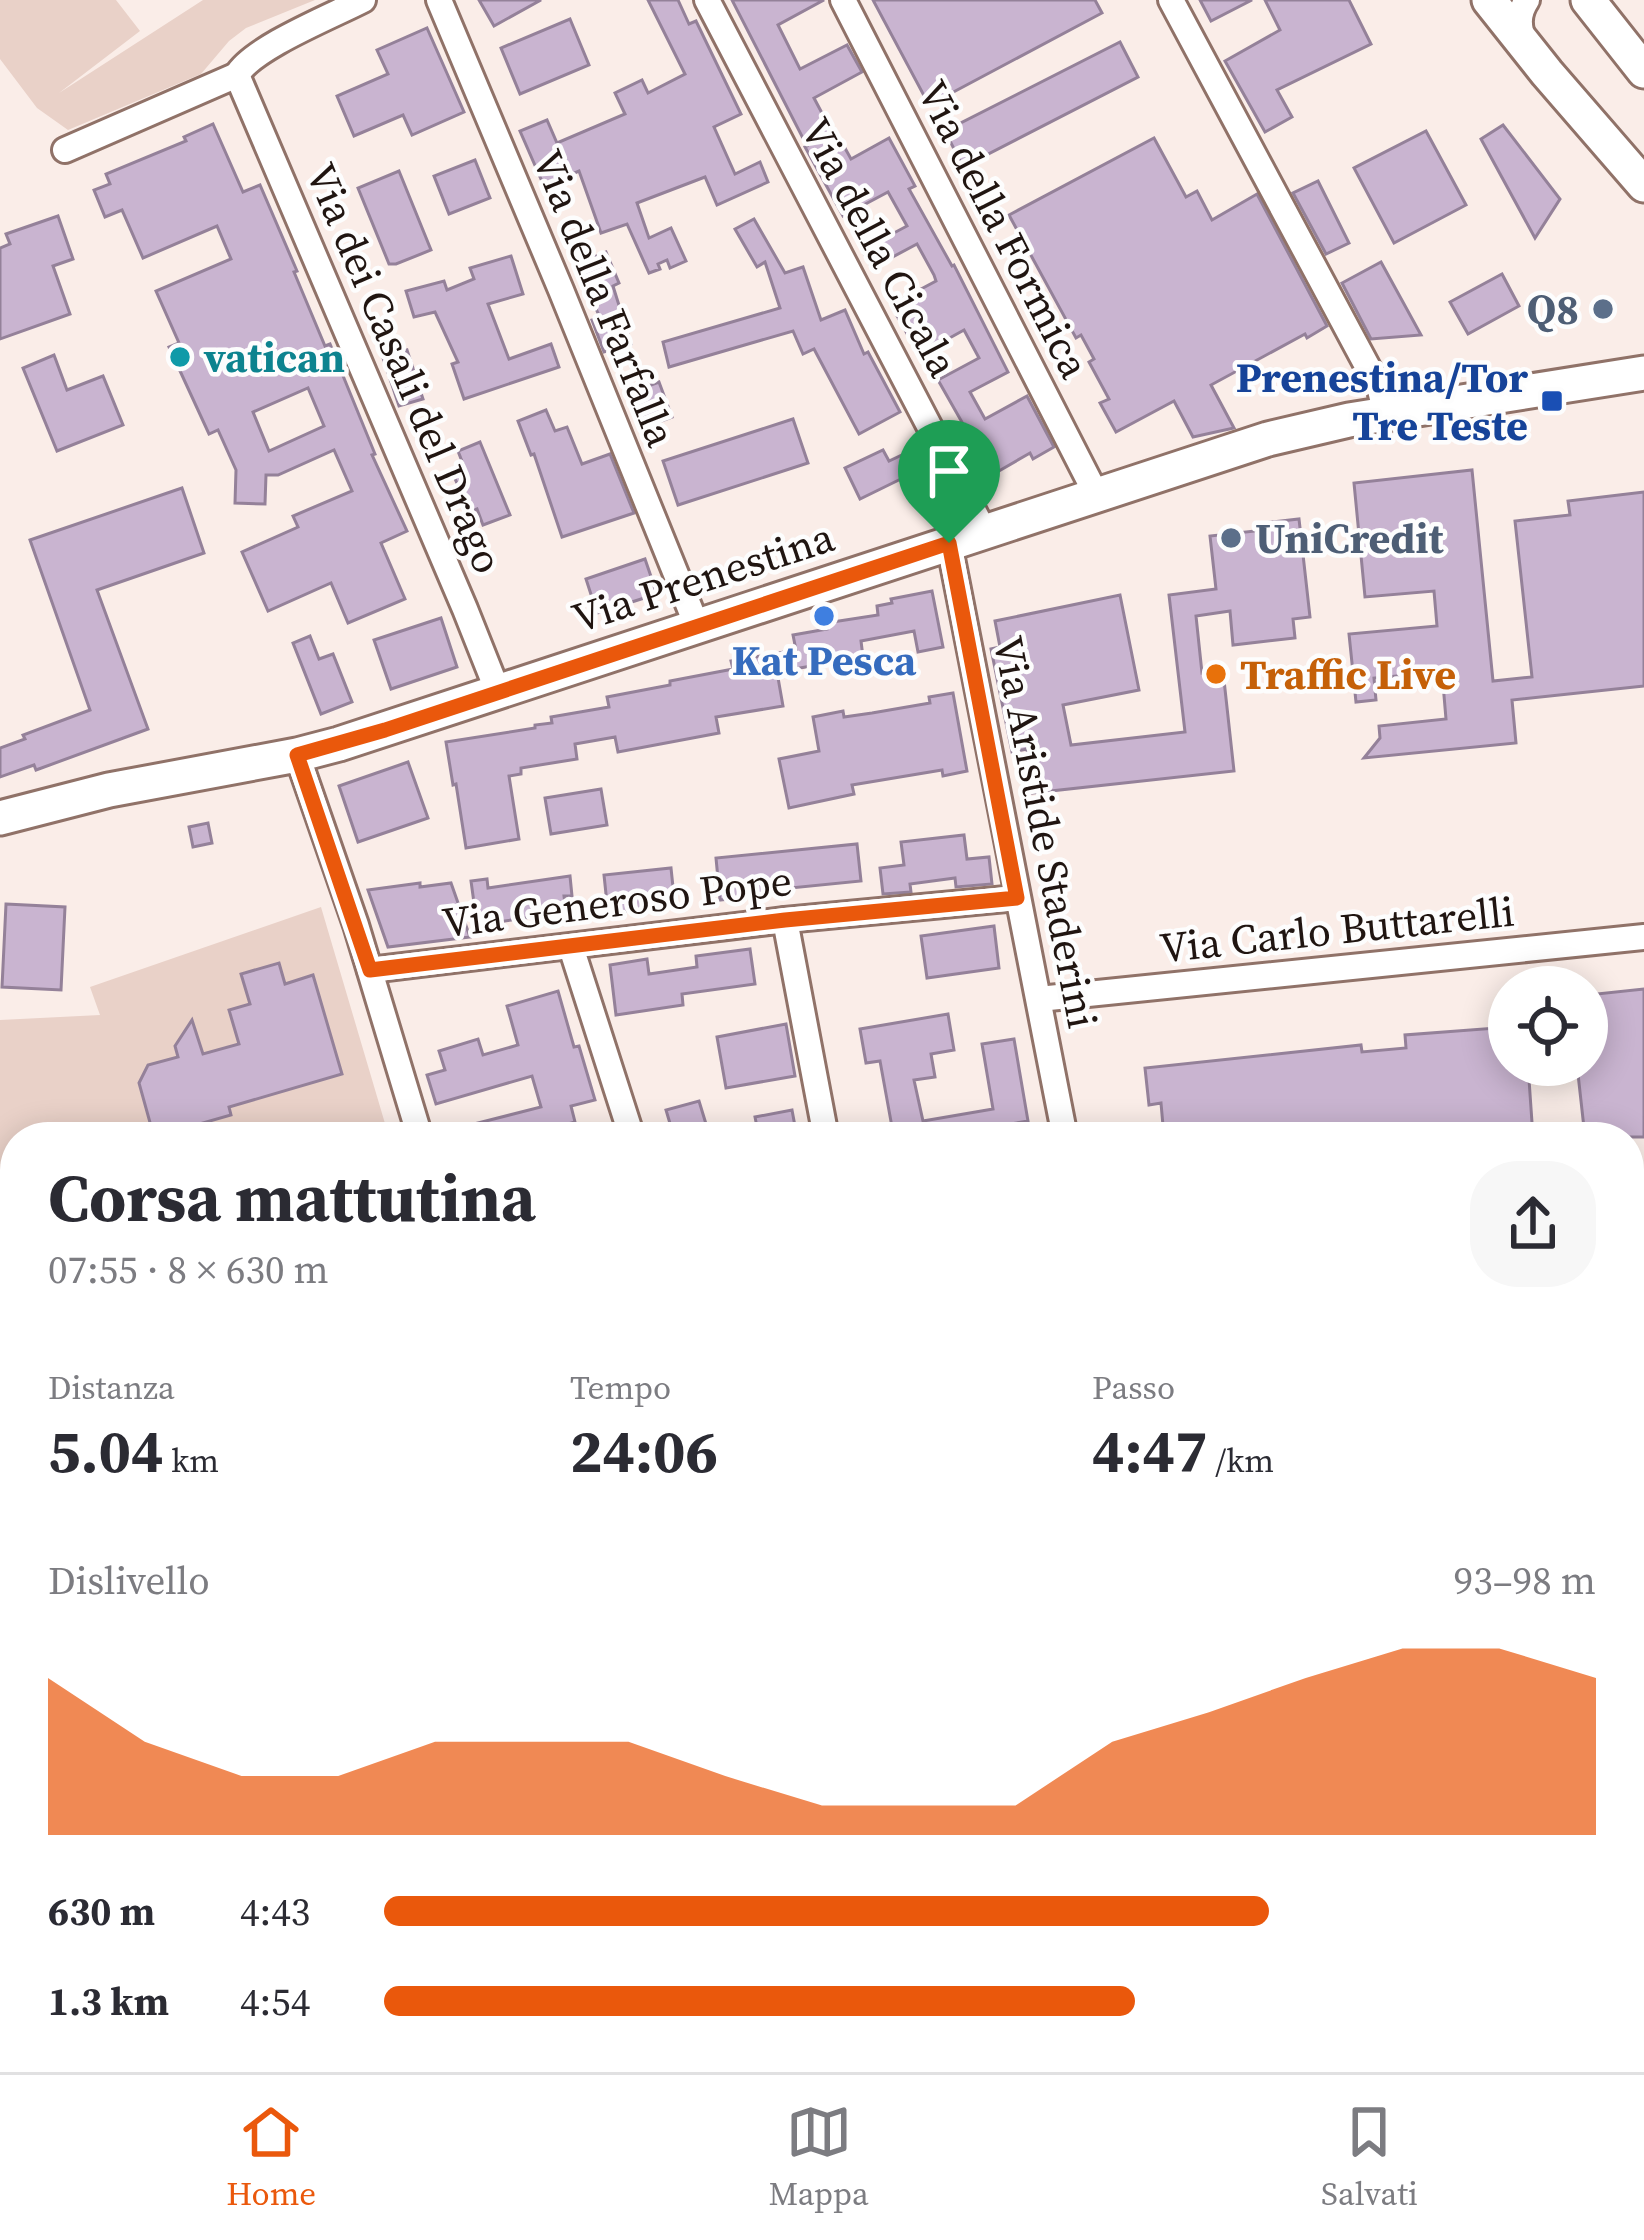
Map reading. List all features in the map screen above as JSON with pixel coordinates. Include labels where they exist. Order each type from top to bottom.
[{"type":"street","points":[[65,150],[237,75],[263,50],[363,0]]},
{"type":"street","name":"Via della Farfalla","points":[[439,0],[698,626]]},
{"type":"street","name":"Via della Cicala","points":[[707,0],[984,531]]},
{"type":"street","name":"Via della Formica","points":[[843,0],[1096,494]]},
{"type":"street","points":[[1171,0],[1370,369],[1387,414]]},
{"type":"street","points":[[1489,0],[1644,185]]},
{"type":"street","points":[[1526,0],[1519,22],[1526,49]]},
{"type":"street","points":[[1588,0],[1644,71]]},
{"type":"street","name":"Via dei Casali del Drago","points":[[237,75],[498,692]]},
{"type":"street","name":"Via Prenestina","points":[[0,818],[130,786],[297,755],[1268,439],[1387,414],[1644,373]]},
{"type":"street","name":"Via Aristide Staderini","points":[[949,543],[1062,1122]]},
{"type":"street","points":[[297,755],[416,1122]]},
{"type":"street","name":"Via Generoso Pope","points":[[370,970],[785,920],[1017,898]]},
{"type":"street","points":[[785,920],[823,1122]]},
{"type":"street","name":"Via Carlo Buttarelli","points":[[1039,999],[1644,937]]},
{"type":"street","points":[[571,947],[627,1122]]},
{"type":"shaded area","points":[[0,0],[116,0],[140,31],[59,93],[203,0],[315,0],[246,28],[201,74],[68,130],[37,108],[0,59]]},
{"type":"shaded area","points":[[321,907],[385,1122],[0,1122],[0,1020],[100,1015],[90,987]]},
{"type":"building","points":[[479,0],[541,0],[494,26]]},
{"type":"building","points":[[648,0],[678,0],[689,24],[696,21],[741,114],[714,127],[735,174],[760,162],[768,182],[717,205],[705,177],[637,203],[649,238],[671,228],[686,261],[670,268],[667,260],[649,273],[627,224],[601,233],[579,171],[544,186],[520,131],[547,120],[557,143],[625,114],[615,93],[642,80],[648,93],[685,74]]},
{"type":"building","points":[[732,0],[824,0],[778,25],[800,69],[847,45],[862,72],[814,98],[851,159],[889,138],[915,186],[909,189],[1008,372],[970,392],[985,419],[1027,396],[1054,447],[1033,459],[1030,453],[992,475],[938,380],[979,358],[964,330],[919,355],[891,305],[936,281],[934,275],[917,244],[872,268],[862,250],[907,226],[888,192],[843,216]]},
{"type":"building","points":[[873,0],[1095,0],[1102,13],[929,105]]},
{"type":"building","points":[[1200,0],[1252,0],[1211,21]]},
{"type":"building","points":[[1265,0],[1349,0],[1371,44],[1277,90],[1292,117],[1265,132],[1225,61],[1280,30]]},
{"type":"building","points":[[570,19],[589,65],[520,94],[501,48]]},
{"type":"building","points":[[427,28],[464,112],[412,135],[403,115],[354,136],[337,96],[388,74],[377,50]]},
{"type":"building","points":[[1120,42],[1138,77],[963,167],[945,131]]},
{"type":"building","points":[[213,124],[243,192],[260,185],[407,531],[381,543],[405,599],[348,623],[331,583],[268,611],[242,552],[298,527],[293,516],[352,491],[334,450],[278,475],[266,475],[265,504],[235,503],[236,470],[218,430],[209,434],[169,347],[179,343],[156,291],[231,259],[217,226],[143,258],[122,210],[105,217],[94,190],[110,184],[106,174],[186,141],[184,137]],"holes":[[[308,388],[324,426],[269,451],[253,412]]]},
{"type":"building","points":[[1503,125],[1560,199],[1535,238],[1481,139]]},
{"type":"building","points":[[1426,131],[1466,205],[1394,243],[1354,168]]},
{"type":"building","points":[[1154,138],[1186,197],[1197,191],[1212,220],[1257,194],[1327,326],[1211,385],[1234,428],[1193,437],[1174,401],[1116,432],[1100,403],[1109,399],[1089,362],[1094,359],[1081,335],[1076,338],[1009,215]]},
{"type":"building","points":[[475,160],[490,198],[449,214],[434,176]]},
{"type":"building","points":[[399,171],[431,250],[389,264],[358,188]]},
{"type":"building","points":[[1318,181],[1349,243],[1326,254],[1293,193]]},
{"type":"building","points":[[58,216],[73,259],[53,266],[70,314],[0,339],[0,248],[10,244],[6,234]]},
{"type":"building","points":[[754,219],[785,273],[803,267],[821,320],[845,310],[864,354],[868,352],[900,412],[859,434],[814,349],[803,354],[793,331],[669,367],[663,342],[780,308],[765,262],[757,267],[735,229]]},
{"type":"building","points":[[606,252],[619,283],[613,286],[631,344],[604,352],[592,320],[600,318],[577,264]]},
{"type":"building","points":[[511,256],[523,294],[488,304],[509,359],[551,344],[559,367],[464,399],[452,364],[458,362],[435,312],[414,317],[406,291],[444,281],[447,290],[474,279],[470,268]]},
{"type":"building","points":[[1381,262],[1421,335],[1371,339],[1342,283]]},
{"type":"building","points":[[1502,274],[1519,306],[1468,334],[1450,302]]},
{"type":"building","points":[[407,350],[423,399],[399,406],[383,358]]},
{"type":"building","points":[[54,355],[67,390],[103,376],[123,425],[57,451],[23,368]]},
{"type":"building","points":[[659,382],[672,417],[645,427],[632,392]]},
{"type":"building","points":[[546,410],[555,431],[567,427],[582,464],[610,454],[634,513],[562,537],[518,421]]},
{"type":"building","points":[[793,419],[808,463],[678,505],[663,461]]},
{"type":"building","points":[[480,442],[510,515],[483,525],[477,509],[469,512],[451,469],[463,464],[458,451]]},
{"type":"building","points":[[921,446],[939,480],[914,492],[907,476],[860,499],[845,468],[883,450],[889,461]]},
{"type":"building","points":[[1472,470],[1493,681],[1532,677],[1515,521],[1570,515],[1568,501],[1644,492],[1644,686],[1512,700],[1516,743],[1364,758],[1380,738],[1379,726],[1446,719],[1442,672],[1374,678],[1376,700],[1356,702],[1349,634],[1437,626],[1434,591],[1365,597],[1354,483]]},
{"type":"building","points":[[182,488],[204,553],[97,590],[148,729],[36,770],[34,765],[0,777],[0,748],[90,710],[30,540]]},
{"type":"building","points":[[1299,519],[1310,617],[1293,619],[1295,638],[1233,645],[1230,611],[1196,616],[1202,673],[1223,671],[1234,771],[1032,793],[1027,749],[1012,752],[991,649],[1000,647],[995,621],[1120,595],[1139,690],[1063,705],[1071,745],[1185,732],[1169,595],[1216,589],[1210,536],[1264,530],[1263,523]]},
{"type":"building","points":[[645,559],[657,594],[597,613],[586,579]]},
{"type":"building","points":[[932,591],[943,647],[918,652],[914,631],[861,641],[863,657],[777,672],[783,706],[716,717],[719,733],[618,752],[615,737],[575,744],[577,759],[521,768],[521,774],[509,776],[519,839],[466,848],[446,742],[535,728],[552,723],[551,717],[609,707],[607,697],[733,669],[731,661],[796,650],[793,635],[827,629],[826,623],[878,615],[877,606],[892,603],[891,599]]},
{"type":"building","points":[[441,618],[457,667],[391,689],[374,640]]},
{"type":"building","points":[[310,636],[319,659],[333,654],[352,702],[321,714],[293,643]]},
{"type":"building","points":[[953,693],[967,771],[943,776],[942,770],[852,785],[854,794],[789,808],[779,759],[819,751],[813,717],[843,711],[844,717],[872,713],[930,703],[929,697]]},
{"type":"building","points":[[408,762],[428,818],[358,842],[339,786]]},
{"type":"building","points":[[601,789],[607,825],[551,834],[545,798]]},
{"type":"building","points":[[208,823],[212,843],[193,847],[189,827]]},
{"type":"building","points":[[964,835],[967,859],[989,857],[992,884],[956,887],[955,878],[910,884],[911,892],[883,894],[880,868],[904,865],[901,842]]},
{"type":"building","points":[[857,844],[861,881],[720,900],[716,858]]},
{"type":"building","points":[[671,868],[675,906],[608,913],[604,875]]},
{"type":"building","points":[[570,876],[572,896],[564,896],[566,912],[477,925],[471,881],[487,879],[488,888]]},
{"type":"building","points":[[420,883],[420,887],[451,883],[470,937],[388,947],[368,890]]},
{"type":"building","points":[[6,904],[65,907],[61,990],[2,987]]},
{"type":"building","points":[[994,926],[999,968],[927,978],[921,936]]},
{"type":"building","points":[[750,949],[755,984],[682,994],[683,1005],[616,1015],[610,965],[647,959],[649,974],[697,967],[696,956]]},
{"type":"building","points":[[279,963],[285,984],[313,975],[342,1074],[229,1107],[231,1115],[206,1122],[150,1122],[139,1083],[148,1065],[178,1057],[175,1046],[192,1020],[203,1054],[239,1044],[229,1010],[250,1004],[241,974]]},
{"type":"building","points":[[1644,989],[1644,1122],[1583,1122],[1579,1086],[1608,1086],[1608,993]]},
{"type":"building","points":[[558,991],[595,1100],[571,1106],[575,1122],[482,1122],[541,1107],[532,1076],[436,1104],[427,1075],[445,1070],[439,1051],[478,1039],[483,1055],[518,1045],[507,1006]]},
{"type":"building","points":[[948,1014],[954,1050],[931,1054],[935,1077],[914,1080],[923,1121],[993,1109],[982,1044],[1014,1039],[1028,1121],[891,1122],[880,1061],[866,1063],[860,1029]]},
{"type":"building","points":[[786,1024],[795,1076],[726,1088],[717,1037]]},
{"type":"building","points":[[1488,1029],[1488,1086],[1529,1086],[1532,1122],[1163,1122],[1161,1103],[1149,1105],[1145,1068],[1361,1045],[1362,1052],[1406,1048],[1405,1035]]},
{"type":"building","points":[[699,1101],[705,1122],[670,1122],[666,1110]]},
{"type":"building","points":[[792,1110],[794,1122],[756,1122],[755,1117]]},
{"type":"place","name":"Q8","points":[[1603,309]]},
{"type":"place","name":"vatican","points":[[180,357]]},
{"type":"place","name":"Prenestina/Tor Tre Teste","points":[[1552,401]]},
{"type":"place","name":"UniCredit","points":[[1231,538]]},
{"type":"place","name":"Kat Pesca","points":[[824,616]]},
{"type":"place","name":"Traffic Live","points":[[1216,674]]},
{"type":"route","points":[[949,543],[1017,898],[785,920],[370,970],[297,755],[949,543]]}]
